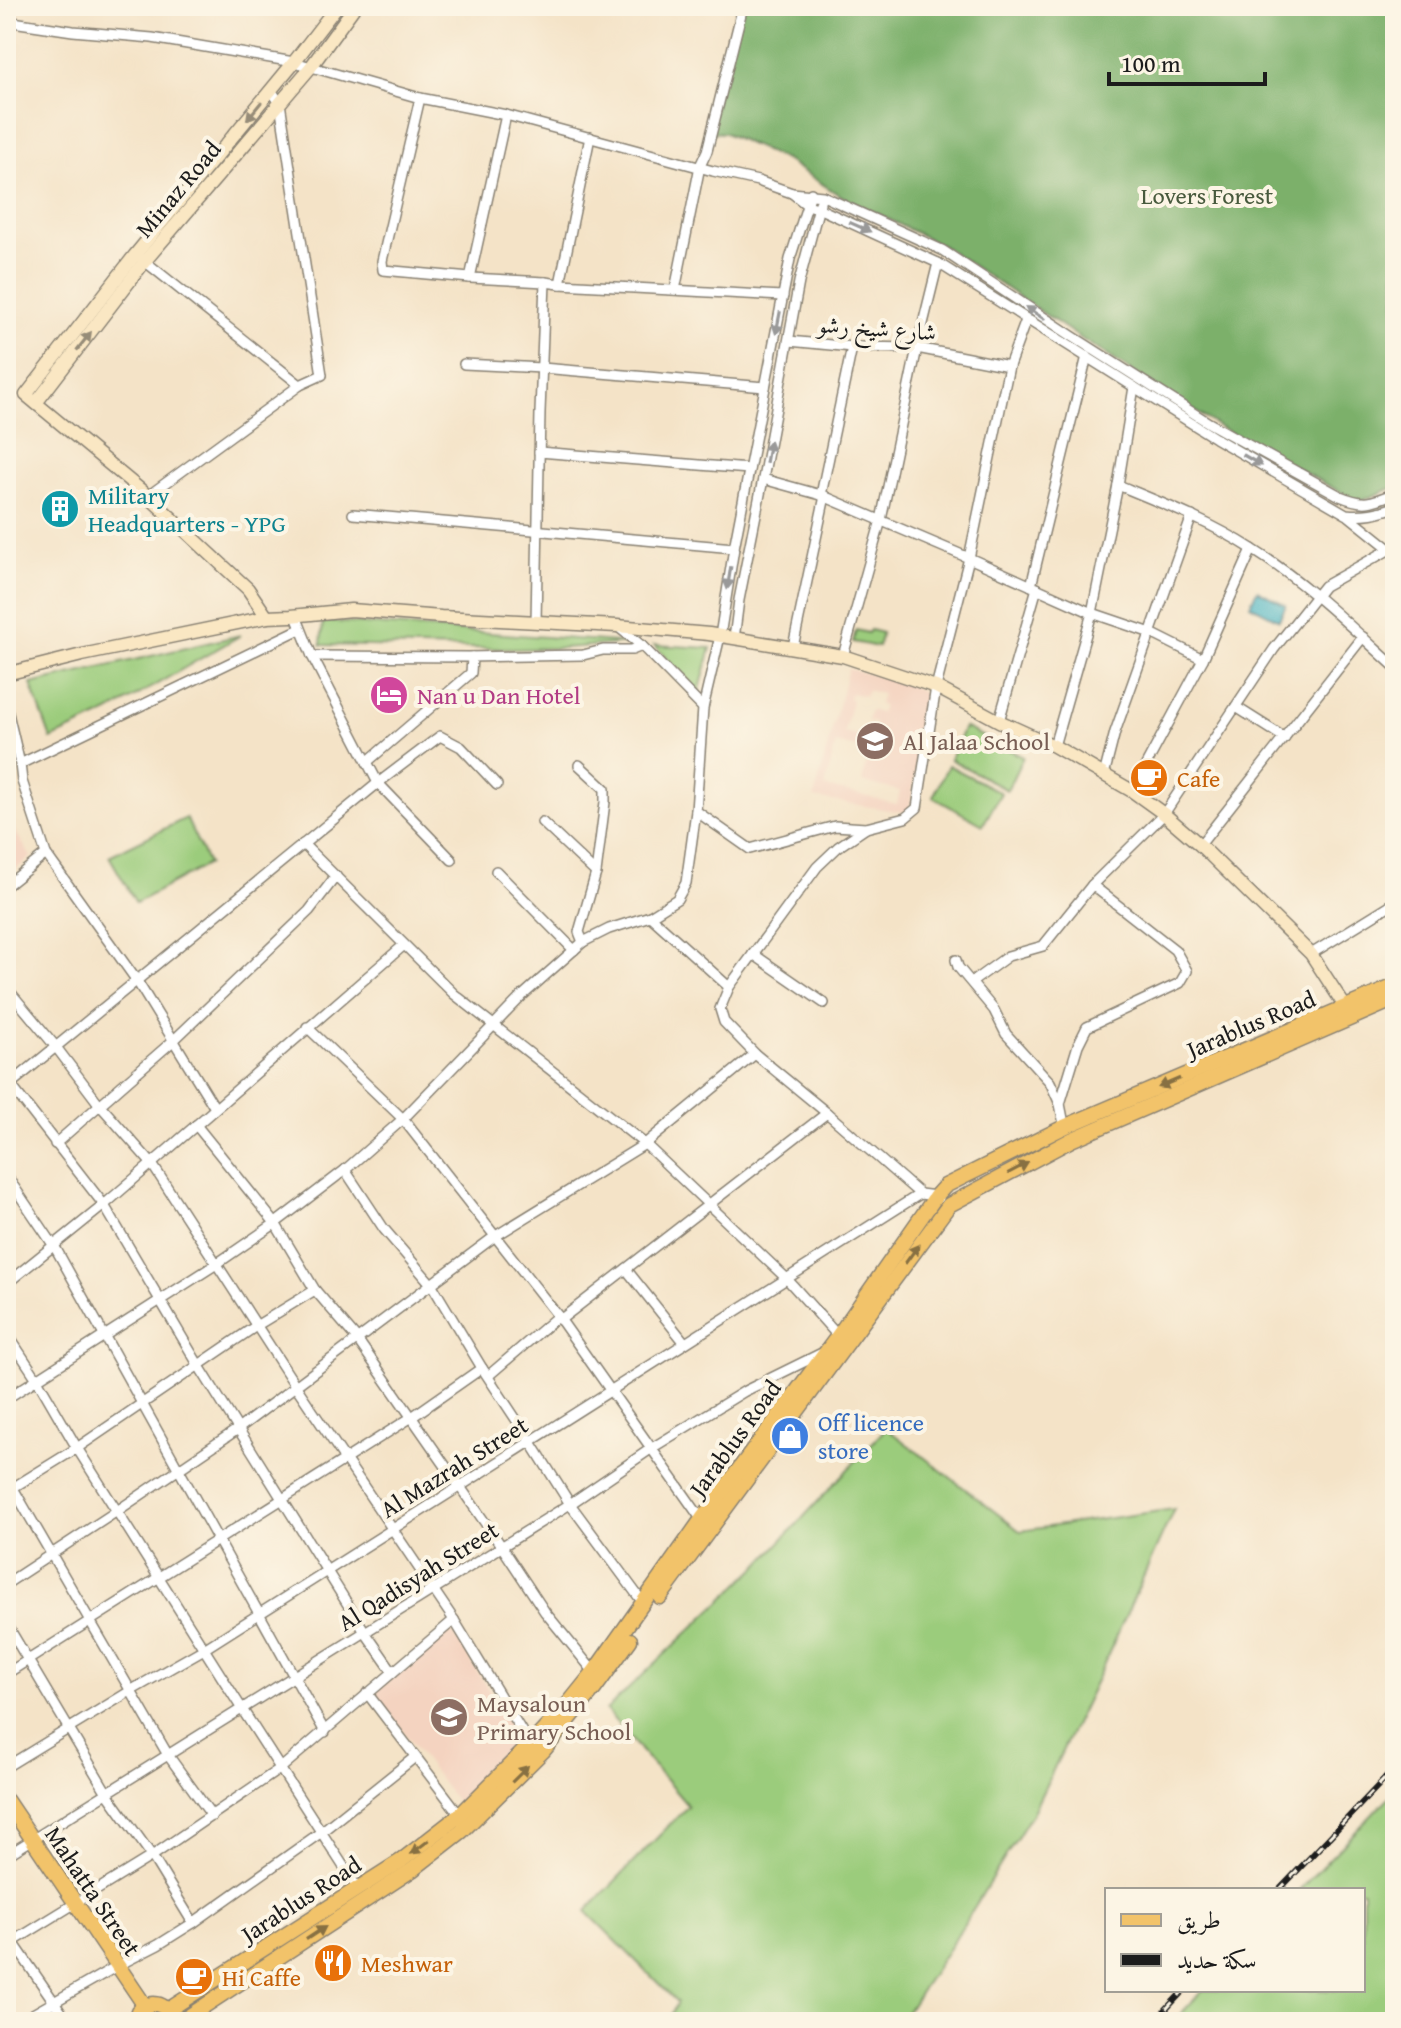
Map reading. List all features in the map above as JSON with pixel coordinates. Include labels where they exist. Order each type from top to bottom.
[{"type":"main road","name":"Minaz Road","points":[[148,496],[31,399],[337,6]]},
{"type":"main road","name":"Minaz Road","points":[[140,258],[310,68],[355,6]]},
{"type":"main road","points":[[148,496],[248,589],[267,617]]},
{"type":"main road","points":[[6,674],[267,617],[351,610],[617,626],[720,636],[843,656],[936,687],[1054,746],[1132,791],[1200,845],[1311,954],[1348,1013]]},
{"type":"main road","name":"Jarablus Road","points":[[831,1354],[838,1336],[945,1186],[1348,1013],[1395,986]]},
{"type":"main road","name":"Jarablus Road","points":[[1348,1013],[1395,999]]},
{"type":"main road","name":"Jarablus Road","points":[[171,2016],[411,1853],[460,1815],[530,1745],[594,1672],[831,1354],[949,1205],[1067,1134]]},
{"type":"main road","name":"Jarablus Road","points":[[180,2022],[412,1870],[462,1831],[543,1751],[595,1688],[705,1525]]},
{"type":"main road","name":"Mahatta Street","points":[[6,1800],[145,2006]]},
{"type":"main road","points":[[135,2022],[138,2011],[157,2004],[171,2016]]},
{"type":"street","points":[[675,290],[700,166],[707,151],[743,6]]},
{"type":"street","points":[[6,21],[152,38],[294,62],[420,98],[506,115],[758,181],[792,193],[807,205],[938,263],[1215,438],[1346,514],[1392,551],[1324,586],[1316,595],[1274,649],[1164,814],[1092,885],[1043,946],[1008,956],[972,982]]},
{"type":"street","points":[[148,496],[300,385],[322,375],[280,103],[271,90]]},
{"type":"street","points":[[420,98],[382,261],[383,270],[560,284],[783,296]]},
{"type":"street","points":[[470,278],[506,115]]},
{"type":"street","points":[[560,284],[590,137]]},
{"type":"street","points":[[792,193],[823,196],[942,250],[1209,423],[1340,496],[1363,504],[1395,493]]},
{"type":"street","points":[[6,1399],[215,1265],[345,1170],[403,1119],[492,1024],[583,942],[609,929],[650,916],[677,899],[686,883],[696,811],[703,708],[720,636],[790,259],[811,193]]},
{"type":"street","points":[[734,639],[799,282],[823,196]]},
{"type":"street","points":[[140,258],[300,385]]},
{"type":"street","points":[[843,656],[881,520],[938,263]]},
{"type":"street","points":[[536,622],[545,282]]},
{"type":"street","points":[[696,811],[750,849],[835,826],[866,828],[905,818],[917,808],[936,687],[969,558],[1009,366],[1026,320]]},
{"type":"street","name":"شارع شيخ رشو","points":[[789,341],[852,347],[917,348],[1009,366]]},
{"type":"street","points":[[793,647],[852,347]]},
{"type":"street","points":[[999,721],[1034,587],[1087,356]]},
{"type":"street","points":[[464,364],[765,387]]},
{"type":"street","points":[[1054,746],[1092,613],[1134,387]]},
{"type":"street","points":[[539,452],[749,469]]},
{"type":"street","points":[[763,479],[823,496],[1092,613],[1151,633],[1203,659]]},
{"type":"street","points":[[1118,485],[1192,516],[1252,549],[1316,595],[1395,667]]},
{"type":"street","points":[[1346,514],[1360,516],[1395,507]]},
{"type":"street","points":[[353,514],[734,548]]},
{"type":"street","points":[[1104,775],[1115,732],[1192,516]]},
{"type":"street","points":[[1132,791],[1203,659],[1252,549]]},
{"type":"street","points":[[296,616],[312,656],[378,783],[452,860]]},
{"type":"street","points":[[617,626],[642,646],[703,708]]},
{"type":"street","points":[[20,764],[300,629]]},
{"type":"street","points":[[1200,845],[1363,637]]},
{"type":"street","points":[[312,656],[583,655],[603,650],[632,650],[642,646]]},
{"type":"street","points":[[367,762],[471,673],[472,657]]},
{"type":"street","points":[[6,705],[22,781],[46,854],[137,981],[215,1108]]},
{"type":"street","points":[[1236,707],[1285,738]]},
{"type":"street","points":[[393,1672],[199,1366],[104,1205],[7,1084],[440,736],[461,747],[497,785]]},
{"type":"street","points":[[579,765],[605,789],[596,873],[579,932],[583,942]]},
{"type":"street","points":[[542,822],[596,873]]},
{"type":"street","points":[[866,828],[838,847],[817,867],[729,987],[720,1009],[724,1022],[755,1054],[920,1194],[936,1196],[949,1205]]},
{"type":"street","points":[[303,844],[454,994],[645,1144],[787,1279],[838,1336]]},
{"type":"street","points":[[6,886],[46,854]]},
{"type":"street","points":[[496,871],[574,950]]},
{"type":"street","points":[[55,1144],[174,1040],[309,911],[336,876]]},
{"type":"street","points":[[1060,1104],[1078,1045],[1087,1027],[1180,983],[1187,971],[1175,950],[1092,885]]},
{"type":"street","points":[[1311,954],[1395,902]]},
{"type":"street","points":[[650,916],[729,987]]},
{"type":"street","points":[[6,1284],[104,1205],[404,945]]},
{"type":"street","points":[[753,954],[824,1003]]},
{"type":"street","points":[[956,960],[958,967],[994,1010],[1006,1034],[1050,1082],[1060,1104],[1067,1134]]},
{"type":"street","points":[[6,987],[99,1104],[152,1164],[215,1265],[454,1620],[530,1745]]},
{"type":"street","points":[[307,1027],[403,1119],[559,1318],[705,1525]]},
{"type":"street","points":[[6,1584],[238,1429],[494,1237],[645,1144],[755,1054]]},
{"type":"street","points":[[6,1674],[485,1372],[626,1269],[827,1113]]},
{"type":"street","points":[[196,1125],[275,1223],[315,1290],[357,1339],[545,1612],[594,1672],[595,1688]]},
{"type":"street","points":[[345,1170],[384,1229],[432,1285],[570,1504],[644,1604]]},
{"type":"street","points":[[6,1175],[9,1188],[54,1245],[325,1732]]},
{"type":"street","name":"Al Mazrah Street","points":[[6,1767],[259,1615],[920,1194]]},
{"type":"street","points":[[626,1269],[685,1343]]},
{"type":"street","points":[[10,1489],[315,1290]]},
{"type":"street","points":[[6,1332],[358,1889]]},
{"type":"street","name":"Al Qadisyah Street","points":[[6,1856],[502,1547],[745,1391],[831,1354]]},
{"type":"street","points":[[6,1476],[10,1489],[91,1620],[168,1755],[212,1816]]},
{"type":"street","points":[[9,1944],[152,1856],[281,1768],[454,1620]]},
{"type":"street","points":[[6,1623],[107,1793],[152,1856],[193,1923]]},
{"type":"street","points":[[367,1693],[460,1815]]},
{"type":"street","points":[[19,2022],[193,1923],[320,1833],[415,1757]]},
{"type":"street","points":[[6,1932],[9,1944],[68,2022]]},
{"type":"shaded area","name":"Al Jalaa School","points":[[848,669],[906,683],[928,695],[909,813],[814,798]],"holes":[[[867,690],[882,694],[879,704],[883,706],[880,713],[870,710],[868,721],[875,723],[871,739],[844,733],[851,693],[865,696]],[[836,743],[869,751],[862,782],[900,791],[897,804],[825,787]]]},
{"type":"shaded area","points":[[6,816],[31,857],[6,877]]},
{"type":"shaded area","name":"Maysaloun Primary School","points":[[451,1630],[521,1741],[459,1805],[374,1693]]},
{"type":"green space","name":"Lovers Forest","points":[[738,6],[1395,6],[1395,487],[1359,502],[1221,428],[943,246],[839,195],[787,161],[725,133],[709,132]]},
{"type":"green space","points":[[323,621],[631,643],[516,649],[321,645]]},
{"type":"green space","points":[[856,630],[882,633],[878,647],[853,642]]},
{"type":"green space","points":[[241,635],[109,712],[51,739],[31,684]]},
{"type":"green space","points":[[654,645],[711,648],[699,693]]},
{"type":"green space","points":[[964,727],[1023,757],[1007,790],[950,759]]},
{"type":"green space","points":[[948,765],[1001,793],[983,825],[933,797]]},
{"type":"green space","points":[[186,818],[208,864],[136,903],[109,856]]},
{"type":"green space","points":[[886,1428],[1020,1531],[1174,1509],[1033,1812],[900,2022],[668,2022],[677,2002],[586,1911],[688,1806],[606,1710],[760,1564]]},
{"type":"green space","points":[[1395,1791],[1395,2022],[1173,2022],[1201,1992],[1365,1992],[1365,1888],[1301,1888]]},
{"type":"water","points":[[1257,590],[1286,605],[1279,620],[1250,605]]},
{"type":"railway","points":[[1281,1888],[1395,1768]]},
{"type":"railway","points":[[1154,2022],[1182,1992]]},
{"type":"place","name":"Military Headquarters - YPG","points":[[60,509]]},
{"type":"place","name":"Nan u Dan Hotel","points":[[389,695]]},
{"type":"place","name":"Al Jalaa School","points":[[875,741]]},
{"type":"place","name":"Cafe","points":[[1149,778]]},
{"type":"place","name":"Off licence store","points":[[790,1436]]},
{"type":"place","name":"Maysaloun Primary School","points":[[449,1717]]},
{"type":"place","name":"Meshwar","points":[[333,1963]]},
{"type":"place","name":"Hi Caffe","points":[[194,1977]]}]
